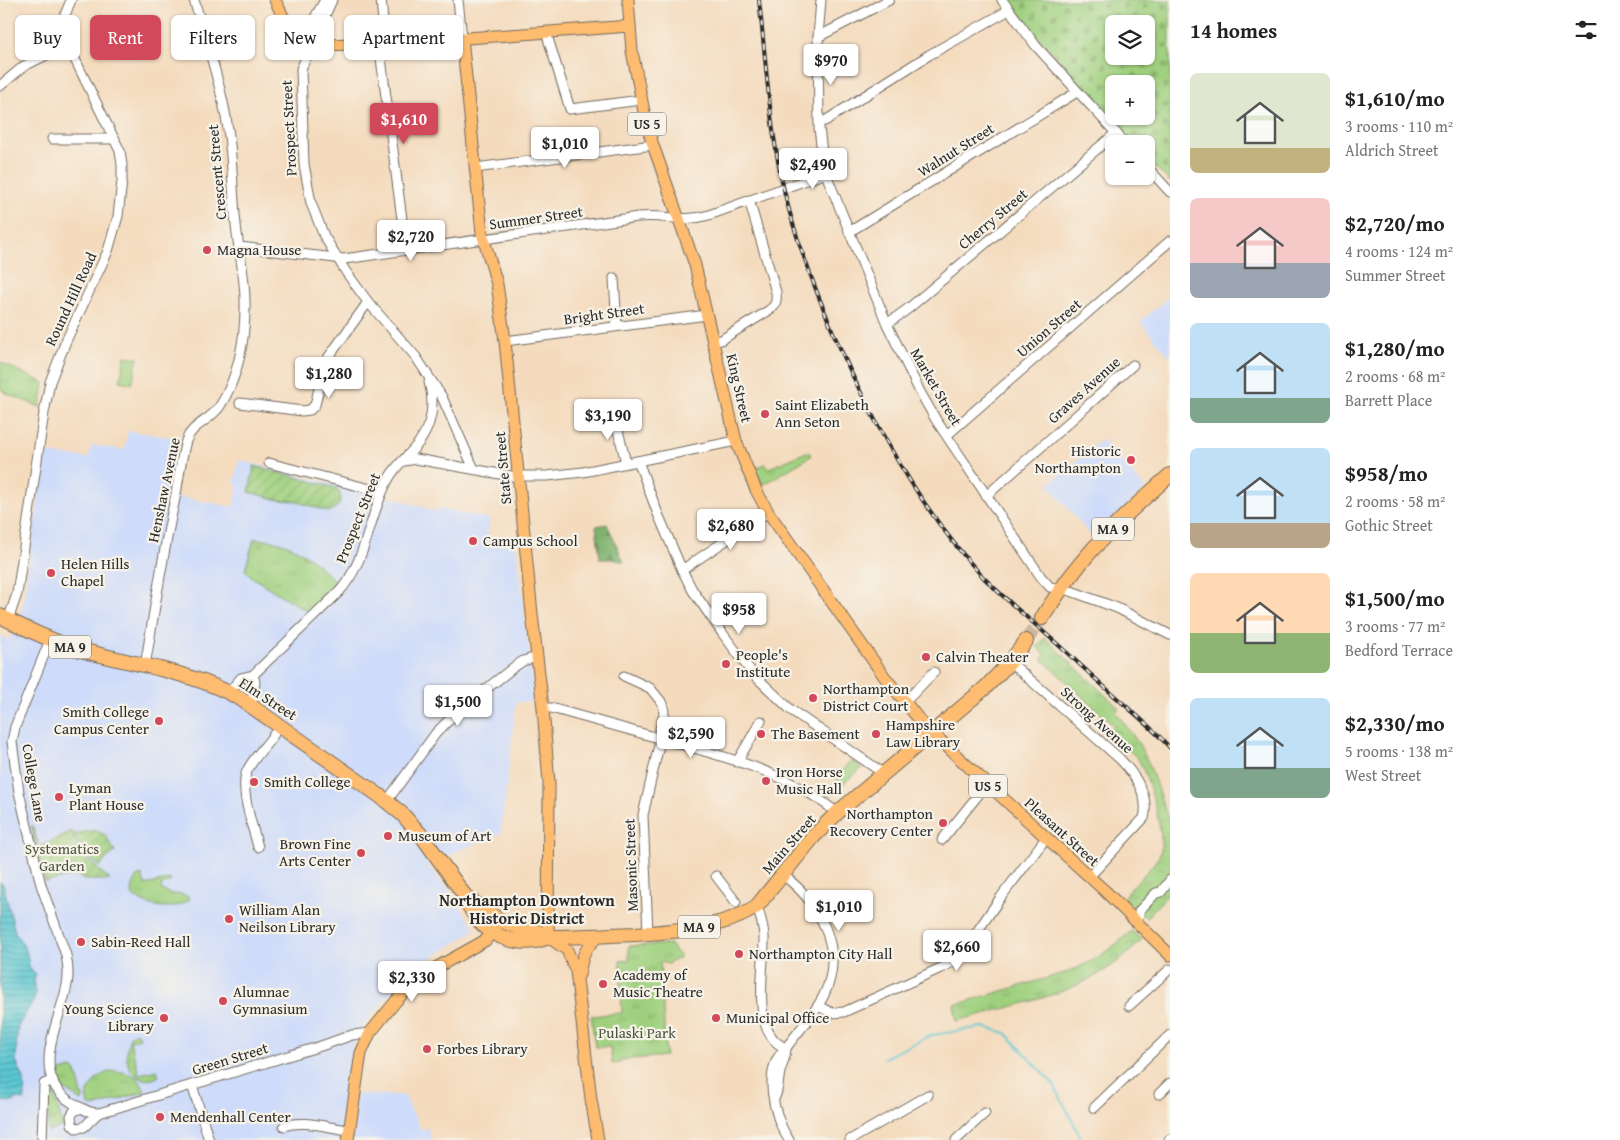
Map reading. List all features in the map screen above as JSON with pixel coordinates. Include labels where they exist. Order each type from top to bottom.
[{"type":"highway","name":"MA 9","points":[[1042,618],[1061,589],[1097,545],[1170,475]]},
{"type":"highway","name":"Elm Street","points":[[4,618],[50,640],[82,650],[196,678],[229,692],[252,705],[387,801],[415,827],[465,896],[468,906],[477,918],[496,926]]},
{"type":"highway","name":"Main Street","points":[[496,926],[504,938],[536,942],[548,937],[598,936],[686,929],[740,916],[757,906],[814,836],[837,813],[883,772],[986,687],[1010,662],[1026,641]]},
{"type":"main road","points":[[275,0],[283,15]]},
{"type":"main road","name":"King Street","points":[[628,0],[632,51],[641,100],[653,145],[695,265],[736,441],[750,476],[768,512],[807,569],[905,702],[931,733]]},
{"type":"main road","points":[[463,38],[630,26]]},
{"type":"main road","name":"State Street","points":[[463,48],[484,239],[499,291],[543,708],[549,783],[548,937]]},
{"type":"main road","name":"Pleasant Street","points":[[931,733],[1089,877],[1137,918],[1170,955]]},
{"type":"main road","points":[[348,1135],[361,1053],[370,1033],[396,1001],[420,979],[448,960],[486,940],[496,926]]},
{"type":"main road","points":[[578,984],[583,955],[588,946],[598,936]]},
{"type":"main road","points":[[548,937],[569,953],[576,971],[591,1099],[598,1137]]},
{"type":"street","name":"Round Hill Road","points":[[65,15],[71,0]]},
{"type":"street","name":"Crescent Street","points":[[194,0],[227,122],[238,247]]},
{"type":"street","points":[[316,15],[325,0]]},
{"type":"street","name":"Prospect Street","points":[[332,0],[301,69],[302,142],[307,185],[318,221],[337,258],[368,302],[416,357],[442,397],[474,469]]},
{"type":"street","points":[[380,0],[381,15]]},
{"type":"street","name":"State Street","points":[[458,0],[460,15]]},
{"type":"street","name":"Market Street","points":[[821,0],[818,37],[819,121],[826,173],[887,324],[926,402],[986,496],[1041,577],[1050,587],[1072,591],[1117,608],[1170,635]]},
{"type":"street","points":[[818,37],[890,0]]},
{"type":"street","points":[[1002,0],[1036,46],[1116,133]]},
{"type":"street","points":[[819,121],[825,121],[929,56],[1009,10]]},
{"type":"street","points":[[546,32],[570,109],[641,100]]},
{"type":"street","points":[[0,86],[24,66],[37,60]]},
{"type":"street","name":"Round Hill Road","points":[[4,618],[17,594],[50,382],[66,341],[108,251],[120,202],[122,174],[120,151],[116,139],[74,60]]},
{"type":"street","points":[[384,60],[406,250]]},
{"type":"street","name":"Walnut Street","points":[[849,232],[1077,92]]},
{"type":"street","name":"Cherry Street","points":[[887,324],[909,308],[1116,133]]},
{"type":"street","points":[[52,139],[116,139]]},
{"type":"street","points":[[475,168],[653,145]]},
{"type":"street","name":"Summer Street","points":[[337,258],[362,258],[638,217],[690,219],[705,216],[826,173]]},
{"type":"street","points":[[1155,176],[1170,192]]},
{"type":"street","points":[[714,342],[721,340],[768,311],[774,306],[776,301],[776,292],[748,200]]},
{"type":"street","name":"Union Street","points":[[947,435],[1170,241]]},
{"type":"street","points":[[238,247],[337,258]]},
{"type":"street","name":"Henshaw Avenue","points":[[144,666],[186,441],[196,427],[213,415],[228,391],[236,369],[246,307],[238,247]]},
{"type":"street","points":[[614,278],[617,326]]},
{"type":"street","points":[[240,403],[302,411],[313,409],[328,358],[368,302]]},
{"type":"street","name":"Bright Street","points":[[505,341],[707,315]]},
{"type":"street","name":"Graves Avenue","points":[[986,496],[1133,365]]},
{"type":"street","name":"Prospect Street","points":[[229,692],[241,678],[253,674],[345,584],[360,556],[382,492],[396,468],[421,440],[430,417],[432,393],[427,375]]},
{"type":"street","points":[[588,423],[607,418],[616,422],[626,464]]},
{"type":"street","points":[[404,461],[416,459],[518,476],[547,476],[584,472],[736,441]]},
{"type":"street","points":[[638,461],[682,570],[706,611],[753,674],[791,710],[883,772]]},
{"type":"street","points":[[269,463],[382,492]]},
{"type":"street","points":[[682,570],[768,512]]},
{"type":"street","name":"College Lane","points":[[50,640],[15,726],[12,742],[16,775],[38,875],[66,955],[68,966],[67,986],[54,1026],[50,1047],[49,1060],[53,1080]]},
{"type":"street","points":[[387,801],[430,740],[449,719],[514,666],[537,657]]},
{"type":"street","name":"Strong Avenue","points":[[1010,662],[1128,767],[1143,795],[1145,812],[1141,821],[1089,877]]},
{"type":"street","points":[[905,702],[934,672]]},
{"type":"street","points":[[252,705],[255,682],[253,674]]},
{"type":"street","name":"Masonic Street","points":[[624,676],[650,688],[663,704],[664,713],[643,814],[648,933]]},
{"type":"street","points":[[543,708],[551,708],[704,750],[774,775],[824,802],[837,813]]},
{"type":"street","points":[[737,762],[761,721]]},
{"type":"street","points":[[258,847],[246,798],[246,774],[251,764],[274,734]]},
{"type":"street","points":[[942,840],[987,784]]},
{"type":"street","points":[[818,1006],[832,1014],[844,1012],[949,964],[972,938],[1046,838]]},
{"type":"street","points":[[783,875],[799,887],[822,920],[831,948],[833,962],[831,974],[818,1006],[786,1048],[779,1054],[775,1068],[771,1089],[778,1118],[789,1140]]},
{"type":"street","points":[[716,876],[736,902]]},
{"type":"street","points":[[1137,918],[1139,911],[1156,894],[1161,892],[1170,880]]},
{"type":"street","points":[[757,906],[764,938],[762,994],[764,1022],[771,1037],[780,1046],[786,1048]]},
{"type":"street","points":[[1129,1006],[1170,969]]},
{"type":"street","name":"Green Street","points":[[81,1108],[74,1111],[71,1116],[72,1124],[76,1128],[84,1128],[98,1113],[352,1036],[370,1033]]},
{"type":"street","points":[[1094,1108],[1170,1035]]},
{"type":"street","points":[[42,1140],[44,1084],[47,1081],[53,1080],[63,1096],[81,1108],[92,1113],[98,1113]]},
{"type":"street","points":[[1159,1094],[1170,1082]]},
{"type":"street","points":[[192,1085],[209,1140]]},
{"type":"street","points":[[850,1140],[928,1095]]},
{"type":"street","points":[[956,1140],[985,1113]]},
{"type":"street","points":[[284,1126],[303,1124],[348,1135]]},
{"type":"shaded area","points":[[1170,296],[1170,357],[1140,322]]},
{"type":"shaded area","name":"Smith College","points":[[128,431],[175,438],[172,460],[174,460],[168,495],[233,507],[238,486],[234,484],[239,460],[388,498],[389,496],[437,512],[438,508],[490,519],[487,536],[516,545],[535,702],[516,702],[501,833],[427,864],[455,898],[475,930],[422,964],[383,1001],[357,1033],[352,1053],[348,1094],[404,1095],[421,1130],[428,1128],[431,1140],[0,1140],[0,635],[9,640],[22,608],[45,453],[88,458],[92,445],[124,450]]},
{"type":"shaded area","points":[[1102,439],[1145,488],[1094,539],[1048,485]]},
{"type":"green space","points":[[1010,0],[1170,0],[1170,182],[1155,167],[1155,135],[1124,135],[1115,125],[1155,125],[1155,75],[1105,75],[1105,113],[1027,24]]},
{"type":"green space","points":[[125,356],[138,358],[132,384],[120,381]]},
{"type":"green space","points":[[0,362],[44,383],[40,407],[5,393],[0,388]]},
{"type":"green space","points":[[809,451],[811,456],[763,485],[755,468],[766,464],[769,468]]},
{"type":"green space","points":[[254,466],[337,488],[341,497],[339,505],[329,512],[295,501],[278,500],[249,492]]},
{"type":"green space","points":[[607,524],[624,562],[600,559],[596,526]]},
{"type":"green space","points":[[254,539],[269,540],[292,547],[301,552],[330,576],[337,583],[336,586],[308,612],[253,578],[245,570]]},
{"type":"green space","points":[[1045,638],[1119,708],[1116,712],[1139,744],[1149,764],[1170,825],[1170,892],[1146,918],[1123,897],[1160,854],[1160,834],[1151,790],[1137,758],[1108,733],[1114,726],[1042,659],[1045,655],[1037,647]]},
{"type":"green space","points":[[851,760],[862,768],[827,797],[825,796]]},
{"type":"green space","name":"Systematics Garden","points":[[31,826],[33,826],[39,847],[72,831],[74,839],[82,852],[110,880],[84,880],[76,875],[45,882]]},
{"type":"green space","points":[[96,830],[105,835],[115,852],[100,867],[88,856],[74,834]]},
{"type":"green space","points":[[142,875],[145,885],[170,879],[171,881],[162,885],[161,889],[168,893],[189,897],[189,900],[172,907],[155,906],[143,902],[133,896],[132,892],[136,877]]},
{"type":"green space","points":[[1131,931],[1142,939],[1121,959],[1096,976],[1058,993],[957,1021],[954,1005],[1068,972],[1102,954]]},
{"type":"green space","name":"Pulaski Park","points":[[670,944],[680,957],[668,964],[660,962],[666,1056],[621,1060],[620,1063],[612,1064],[610,1047],[595,1047],[591,1016],[622,1013],[620,961],[629,960],[629,946]]},
{"type":"green space","points":[[136,1032],[140,1038],[130,1041],[139,1074],[157,1070],[159,1076],[148,1080],[140,1078],[131,1070],[127,1059],[127,1047],[131,1035]]},
{"type":"green space","points":[[72,1068],[76,1071],[83,1098],[82,1101],[62,1088],[57,1072]]},
{"type":"green space","points":[[114,1071],[130,1074],[138,1079],[144,1092],[92,1107],[88,1104],[86,1097],[91,1087],[100,1076]]},
{"type":"green space","points":[[49,1086],[52,1087],[63,1126],[48,1132]]},
{"type":"water","points":[[0,882],[3,884],[15,932],[26,950],[30,969],[36,974],[34,979],[36,993],[34,1000],[18,1026],[17,1036],[16,1061],[24,1079],[25,1100],[14,1099],[14,1102],[0,1101]]},
{"type":"waterway","points":[[884,1058],[932,1035],[983,1027],[1006,1033],[1054,1085],[1082,1140]]},
{"type":"tunnel","points":[[1026,641],[1042,618]]},
{"type":"railway","points":[[759,0],[774,136],[789,210],[818,295],[833,332],[849,369],[888,444],[932,514],[983,577],[1145,723],[1170,748]]},
{"type":"place","name":"Magna House","points":[[207,250]]},
{"type":"place","name":"Saint Elizabeth Ann Seton","points":[[765,414]]},
{"type":"place","name":"Historic Northampton","points":[[1131,460]]},
{"type":"place","name":"Campus School","points":[[473,541]]},
{"type":"place","name":"Helen Hills Chapel","points":[[51,573]]},
{"type":"place","name":"Calvin Theater","points":[[926,657]]},
{"type":"place","name":"People's Institute","points":[[726,664]]},
{"type":"place","name":"Northampton District Court","points":[[813,698]]},
{"type":"place","name":"Smith College Campus Center","points":[[159,721]]},
{"type":"place","name":"The Basement","points":[[761,734]]},
{"type":"place","name":"Hampshire Law Library","points":[[876,734]]},
{"type":"place","name":"Iron Horse Music Hall","points":[[766,781]]},
{"type":"place","name":"Smith College","points":[[254,782]]},
{"type":"place","name":"Lyman Plant House","points":[[59,797]]},
{"type":"place","name":"Northampton Recovery Center","points":[[943,823]]},
{"type":"place","name":"Museum of Art","points":[[388,836]]},
{"type":"place","name":"Brown Fine Arts Center","points":[[361,853]]},
{"type":"place","name":"William Alan Neilson Library","points":[[229,919]]},
{"type":"place","name":"Sabin-Reed Hall","points":[[81,942]]},
{"type":"place","name":"Northampton City Hall","points":[[739,954]]},
{"type":"place","name":"Academy of Music Theatre","points":[[603,984]]},
{"type":"place","name":"Alumnae Gymnasium","points":[[223,1001]]},
{"type":"place","name":"Young Science Library","points":[[164,1018]]},
{"type":"place","name":"Municipal Office","points":[[716,1018]]},
{"type":"place","name":"Forbes Library","points":[[427,1049]]},
{"type":"place","name":"Mendenhall Center","points":[[160,1117]]},
{"type":"district","name":"Northampton Downtown Historic District","points":[[527,909]]}]
